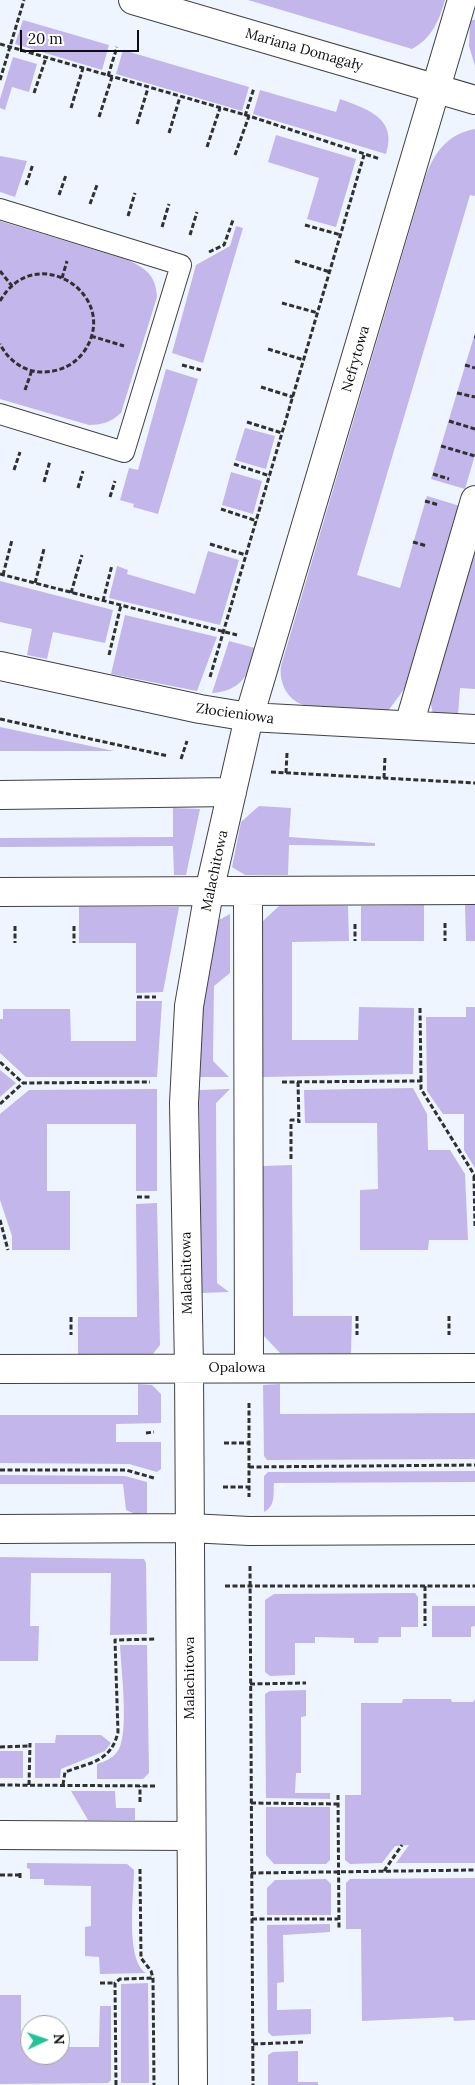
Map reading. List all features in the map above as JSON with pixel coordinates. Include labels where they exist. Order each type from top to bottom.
[{"type":"street","name":"Mariana Domagały","points":[[134,0],[475,100]]},
{"type":"street","name":"Nefrytowa","points":[[249,717],[462,0]]},
{"type":"street","points":[[409,725],[475,500]]},
{"type":"street","name":"Złocieniowa","points":[[0,666],[101,689],[249,717],[475,729]]},
{"type":"street","name":"Malachitowa","points":[[193,2085],[189,1367],[184,1082],[189,1006],[209,892],[249,717]]},
{"type":"street","points":[[0,795],[235,781]]},
{"type":"street","points":[[0,892],[475,890]]},
{"type":"street","points":[[248,892],[249,1368]]},
{"type":"street","name":"Opalowa","points":[[0,1369],[189,1367],[475,1368]]},
{"type":"street","points":[[0,1528],[190,1528],[249,1531],[475,1530]]},
{"type":"street","points":[[0,1835],[191,1836]]},
{"type":"lane","points":[[0,208],[181,264],[124,452],[0,414]]},
{"type":"path","points":[[0,80],[24,0]]},
{"type":"path","points":[[0,44],[247,116],[364,155],[412,168]]},
{"type":"path","points":[[99,117],[117,48]]},
{"type":"path","points":[[34,93],[46,58]]},
{"type":"path","points":[[71,108],[83,68]]},
{"type":"path","points":[[137,124],[148,88]]},
{"type":"path","points":[[235,156],[254,88]]},
{"type":"path","points":[[169,133],[180,97]]},
{"type":"path","points":[[207,147],[220,108]]},
{"type":"path","points":[[12,540],[1,574],[224,632],[364,155]]},
{"type":"path","points":[[305,225],[341,235]]},
{"type":"path","points":[[294,261],[330,272]]},
{"type":"path","points":[[0,271],[12,286]]},
{"type":"path","points":[[0,301],[12,286],[25,277],[38,274],[58,276],[79,288],[88,302],[93,320],[91,336],[84,352],[76,360],[52,372],[38,372],[22,367],[6,355],[0,344]]},
{"type":"path","points":[[282,303],[318,313]]},
{"type":"path","points":[[268,349],[304,360]]},
{"type":"path","points":[[465,365],[475,368]]},
{"type":"path","points":[[262,387],[293,397]]},
{"type":"path","points":[[457,393],[475,397]]},
{"type":"path","points":[[449,420],[475,429]]},
{"type":"path","points":[[247,422],[282,433]]},
{"type":"path","points":[[441,446],[475,456]]},
{"type":"path","points":[[234,464],[270,476]]},
{"type":"path","points":[[221,509],[256,521]]},
{"type":"path","points":[[210,544],[246,555]]},
{"type":"path","points":[[35,583],[44,549]]},
{"type":"path","points":[[71,592],[82,555]]},
{"type":"path","points":[[103,601],[112,565]]},
{"type":"path","points":[[101,689],[121,605]]},
{"type":"path","points":[[181,759],[235,781],[475,783]]},
{"type":"path","points":[[420,1008],[421,1089],[475,1176],[475,1228]]},
{"type":"path","points":[[0,1062],[23,1083]]},
{"type":"path","points":[[279,1082],[421,1081]]},
{"type":"path","points":[[0,1104],[23,1083],[151,1082]]},
{"type":"path","points":[[291,1159],[291,1120],[299,1122],[298,1082]]},
{"type":"path","points":[[0,1220],[8,1250]]},
{"type":"path","points":[[249,1368],[249,1502]]},
{"type":"path","points":[[215,1443],[249,1443]]},
{"type":"path","points":[[249,1468],[475,1466]]},
{"type":"path","points":[[0,1470],[126,1470],[162,1480]]},
{"type":"path","points":[[217,1488],[249,1488]]},
{"type":"path","points":[[250,1558],[253,2085]]},
{"type":"path","points":[[222,1586],[475,1586]]},
{"type":"path","points":[[425,1586],[425,1626]]},
{"type":"path","points":[[64,1785],[65,1772],[108,1755],[116,1741],[118,1732],[115,1640],[157,1639]]},
{"type":"path","points":[[250,1684],[306,1683]]},
{"type":"path","points":[[0,1747],[30,1745],[29,1786]]},
{"type":"path","points":[[0,1785],[190,1786]]},
{"type":"path","points":[[338,1795],[339,1929]]},
{"type":"path","points":[[251,1803],[338,1804]]},
{"type":"path","points":[[384,1871],[402,1845]]},
{"type":"path","points":[[140,1866],[141,1958],[151,1971],[153,1978],[154,2085]]},
{"type":"path","points":[[251,1873],[475,1870]]},
{"type":"path","points":[[0,1875],[20,1875]]},
{"type":"path","points":[[252,1919],[338,1919]]},
{"type":"path","points":[[100,1983],[116,1983],[120,1979],[153,1978]]},
{"type":"path","points":[[116,1983],[116,2085]]},
{"type":"path","points":[[253,2044],[304,2042]]},
{"type":"shaded area","points":[[248,0],[445,0],[430,34],[412,49]]},
{"type":"shaded area","points":[[23,20],[109,45],[102,70],[15,44]]},
{"type":"shaded area","points":[[470,20],[475,20],[475,66],[469,46]]},
{"type":"shaded area","points":[[123,50],[249,87],[242,111],[116,74]]},
{"type":"shaded area","points":[[13,57],[37,64],[29,92],[12,87],[5,110],[0,108],[0,99]]},
{"type":"shaded area","points":[[260,90],[336,112],[340,99],[370,111],[384,123],[388,132],[389,142],[386,154],[253,114]]},
{"type":"shaded area","points":[[475,129],[475,196],[470,195],[357,575],[400,588],[427,496],[460,506],[405,688],[388,711],[331,709],[301,704],[291,698],[282,683],[281,666],[425,178],[437,153],[449,140]]},
{"type":"shaded area","points":[[276,135],[356,159],[336,227],[307,219],[319,178],[268,162]]},
{"type":"shaded area","points":[[0,156],[27,161],[15,197],[0,192]]},
{"type":"shaded area","points":[[0,221],[128,260],[145,270],[152,278],[157,297],[121,413],[114,419],[102,424],[89,425],[0,399]]},
{"type":"shaded area","points":[[236,226],[243,228],[203,363],[172,353],[196,265],[230,246]]},
{"type":"shaded area","points":[[475,333],[475,455],[465,489],[431,479]]},
{"type":"shaded area","points":[[166,369],[198,379],[158,514],[133,507],[134,504],[120,500],[129,468],[138,470]]},
{"type":"shaded area","points":[[245,428],[275,436],[266,469],[235,460]]},
{"type":"shaded area","points":[[231,472],[262,481],[253,514],[222,505]]},
{"type":"shaded area","points":[[475,535],[475,689],[460,688],[458,715],[433,714],[429,696]]},
{"type":"shaded area","points":[[208,551],[239,560],[220,625],[109,598],[117,566],[128,570],[127,574],[195,594]]},
{"type":"shaded area","points":[[0,581],[113,610],[105,643],[53,632],[47,659],[27,655],[32,629],[0,622]]},
{"type":"shaded area","points":[[125,615],[217,637],[197,691],[111,674]]},
{"type":"shaded area","points":[[229,641],[255,648],[253,658],[247,674],[237,685],[222,692],[212,693]]},
{"type":"shaded area","points":[[0,727],[114,751],[0,751]]},
{"type":"shaded area","points":[[259,806],[291,808],[289,837],[375,843],[375,846],[289,845],[288,875],[245,875],[232,867],[241,822]]},
{"type":"shaded area","points":[[173,808],[200,809],[186,875],[174,875],[173,846],[0,847],[0,838],[173,837]]},
{"type":"shaded area","points":[[424,905],[424,941],[361,941],[361,906]]},
{"type":"shaded area","points":[[465,905],[475,905],[475,941],[466,941]]},
{"type":"shaded area","points":[[279,906],[348,906],[349,941],[292,942],[292,1040],[358,1040],[359,1007],[414,1008],[413,1074],[263,1077],[262,922]]},
{"type":"shaded area","points":[[79,907],[179,907],[163,992],[136,993],[136,943],[79,943]]},
{"type":"shaded area","points":[[230,914],[230,973],[214,986],[213,1061],[229,1077],[200,1077],[202,1014],[219,920]]},
{"type":"shaded area","points":[[136,1001],[162,1001],[157,1077],[26,1077],[0,1053],[0,1019],[3,1019],[3,1009],[70,1009],[71,1041],[136,1041]]},
{"type":"shaded area","points":[[466,1007],[475,1007],[475,1168],[464,1150],[464,1114],[443,1114],[427,1091],[426,1017],[466,1017]]},
{"type":"shaded area","points":[[0,1070],[16,1083],[0,1097]]},
{"type":"shaded area","points":[[413,1088],[427,1114],[428,1150],[450,1150],[465,1174],[468,1240],[429,1240],[428,1250],[360,1250],[360,1190],[378,1189],[377,1123],[305,1123],[304,1090]]},
{"type":"shaded area","points":[[157,1089],[157,1191],[136,1191],[136,1124],[47,1124],[47,1191],[70,1191],[70,1250],[12,1250],[12,1236],[0,1200],[0,1114],[29,1090]]},
{"type":"shaded area","points":[[230,1089],[216,1103],[217,1283],[229,1292],[202,1293],[199,1090]]},
{"type":"shaded area","points":[[292,1165],[293,1316],[352,1316],[351,1353],[280,1353],[264,1336],[263,1166]]},
{"type":"shaded area","points":[[157,1203],[160,1345],[153,1354],[78,1354],[78,1317],[137,1317],[136,1204]]},
{"type":"shaded area","points":[[138,1384],[152,1385],[161,1394],[161,1423],[116,1424],[116,1442],[161,1442],[161,1469],[157,1472],[129,1464],[0,1463],[0,1415],[138,1415]]},
{"type":"shaded area","points":[[280,1384],[280,1414],[475,1413],[475,1459],[267,1460],[264,1456],[263,1385]]},
{"type":"shaded area","points":[[475,1471],[475,1482],[274,1483],[272,1503],[264,1512],[264,1476],[268,1472]]},
{"type":"shaded area","points":[[0,1475],[125,1476],[147,1482],[147,1513],[135,1514],[126,1510],[123,1484],[0,1484]]},
{"type":"shaded area","points":[[0,1557],[144,1559],[146,1563],[147,1634],[110,1635],[111,1573],[31,1573],[30,1626],[39,1626],[38,1661],[0,1661]]},
{"type":"shaded area","points":[[415,1593],[418,1597],[418,1627],[401,1627],[401,1637],[379,1637],[378,1643],[354,1643],[354,1638],[315,1637],[315,1643],[295,1643],[295,1675],[270,1676],[265,1672],[265,1600],[274,1594]]},
{"type":"shaded area","points":[[432,1606],[475,1606],[475,1626],[471,1627],[471,1637],[432,1637]]},
{"type":"shaded area","points":[[120,1645],[147,1645],[149,1773],[143,1779],[97,1779],[97,1764],[115,1755],[122,1740],[124,1714]]},
{"type":"shaded area","points":[[306,1690],[306,1716],[301,1717],[301,1773],[296,1773],[295,1793],[330,1793],[330,1799],[266,1798],[265,1694],[270,1691]]},
{"type":"shaded area","points":[[403,1699],[451,1699],[452,1702],[473,1702],[475,1699],[475,1863],[396,1863],[409,1845],[395,1846],[382,1863],[350,1864],[345,1860],[345,1795],[361,1795],[361,1703],[402,1703]]},
{"type":"shaded area","points":[[56,1735],[101,1735],[111,1743],[105,1751],[61,1769],[60,1778],[35,1778],[35,1743],[55,1743]]},
{"type":"shaded area","points":[[0,1751],[23,1751],[23,1778],[0,1778]]},
{"type":"shaded area","points":[[71,1791],[115,1791],[116,1808],[135,1808],[135,1820],[88,1820]]},
{"type":"shaded area","points":[[266,1807],[330,1807],[330,1860],[326,1864],[274,1864],[266,1855]]},
{"type":"shaded area","points":[[27,1863],[127,1864],[134,1870],[133,1941],[139,1966],[146,1973],[100,1974],[99,1957],[85,1956],[85,1927],[91,1926],[91,1886],[44,1885],[44,1879],[30,1879],[30,1869],[27,1868]]},
{"type":"shaded area","points":[[475,1878],[475,2020],[454,2021],[453,2017],[362,2021],[361,1929],[346,1929],[346,1883],[350,1879]]},
{"type":"shaded area","points":[[326,1879],[331,1884],[331,1915],[267,1915],[267,1888],[275,1880]]},
{"type":"shaded area","points":[[330,1924],[330,1932],[283,1935],[284,1982],[277,1983],[277,2010],[311,2009],[311,2034],[272,2036],[268,2032],[267,1925]]},
{"type":"shaded area","points":[[148,1983],[149,2083],[121,2083],[121,1984]]},
{"type":"shaded area","points":[[0,1995],[21,1995],[20,2065],[70,2065],[70,2047],[99,2047],[100,2006],[111,2006],[111,2080],[108,2083],[0,2084]]},
{"type":"shaded area","points":[[298,2051],[298,2082],[318,2082],[318,2085],[268,2085],[268,2055],[273,2052]]}]
